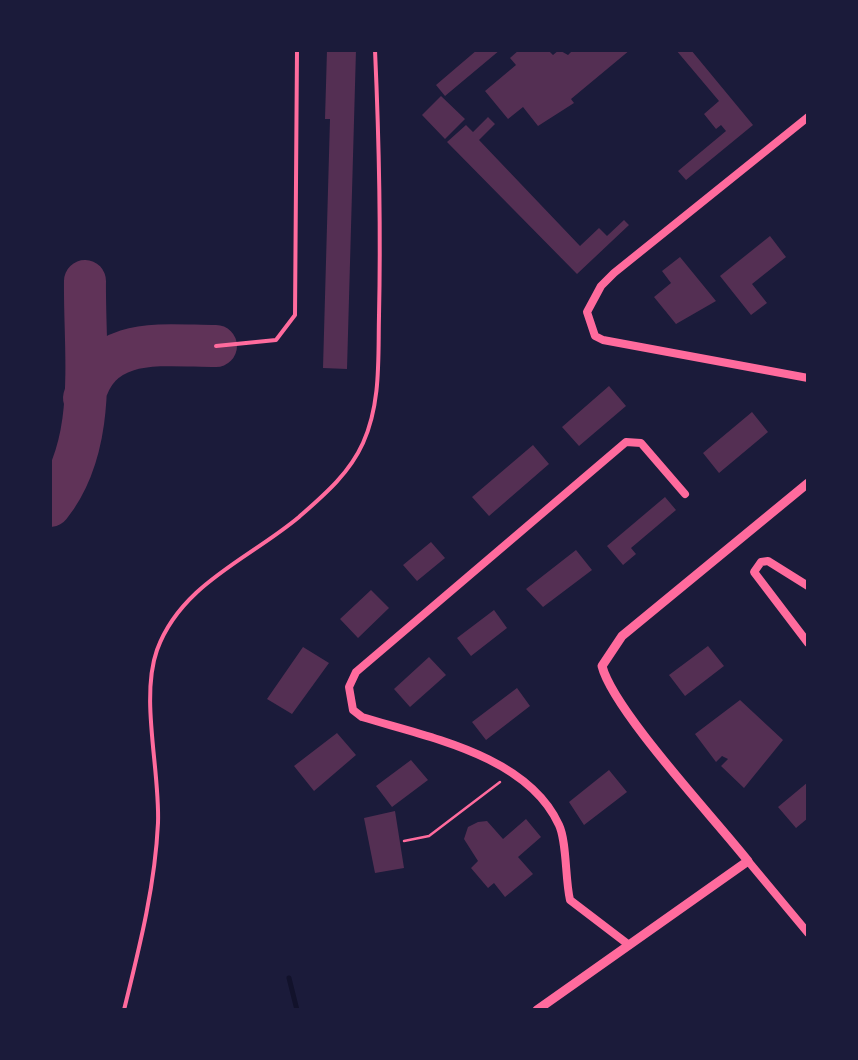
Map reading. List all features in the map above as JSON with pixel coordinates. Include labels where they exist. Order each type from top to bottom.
[{"type":"street","points":[[808,117],[614,273],[601,286],[587,312],[596,336],[603,340],[808,378]]},
{"type":"street","points":[[629,944],[570,900],[561,828],[513,772],[440,741],[356,714],[350,704],[352,678],[626,442],[641,442],[685,494]]},
{"type":"street","points":[[808,483],[622,636],[602,666],[606,682],[629,714],[808,933]]},
{"type":"street","points":[[808,586],[768,561],[761,562],[754,572],[808,643]]},
{"type":"street","points":[[537,1010],[748,860]]},
{"type":"lane","points":[[216,346],[276,340],[290,328],[295,315],[297,50]]},
{"type":"lane","points":[[124,1010],[156,855],[158,783],[150,692],[157,650],[174,617],[198,590],[276,535],[331,488],[355,458],[374,411],[382,206],[375,50]]},
{"type":"path","points":[[404,841],[430,836],[513,772]]},
{"type":"building","points":[[327,50],[356,50],[347,369],[323,368],[330,119],[325,119]]},
{"type":"building","points":[[477,50],[500,50],[445,96],[436,85]]},
{"type":"building","points":[[519,50],[548,50],[553,55],[559,50],[568,55],[573,50],[630,50],[571,99],[574,103],[538,126],[523,107],[508,119],[485,91],[516,65],[510,58]]},
{"type":"building","points":[[676,50],[691,50],[753,125],[686,180],[678,171],[726,131],[721,125],[716,129],[704,114],[719,101]]},
{"type":"building","points":[[441,96],[465,119],[445,139],[422,115]]},
{"type":"building","points":[[488,117],[495,124],[479,140],[580,246],[599,228],[607,236],[624,220],[629,225],[577,274],[447,142],[466,125],[473,132]]},
{"type":"building","points":[[770,236],[786,257],[752,284],[767,303],[751,315],[720,276]]},
{"type":"building","points":[[680,257],[716,301],[676,324],[654,297],[671,283],[662,271]]},
{"type":"building","points":[[609,386],[626,406],[579,446],[562,427]]},
{"type":"building","points":[[752,412],[768,432],[719,473],[703,453]]},
{"type":"building","points":[[533,445],[549,464],[489,516],[472,497]]},
{"type":"building","points":[[665,497],[676,510],[631,548],[636,554],[623,565],[607,546]]},
{"type":"building","points":[[431,542],[445,558],[417,581],[403,565]]},
{"type":"building","points":[[576,550],[592,570],[543,607],[526,589]]},
{"type":"building","points":[[371,590],[389,608],[358,638],[340,619]]},
{"type":"building","points":[[494,610],[507,628],[471,656],[457,638]]},
{"type":"building","points":[[708,646],[724,666],[685,696],[669,675]]},
{"type":"building","points":[[303,647],[329,663],[292,714],[267,699]]},
{"type":"building","points":[[429,657],[446,675],[410,707],[394,689]]},
{"type":"building","points":[[517,688],[530,706],[486,740],[472,722]]},
{"type":"building","points":[[740,700],[783,740],[744,788],[721,766],[728,759],[722,756],[716,762],[695,734]]},
{"type":"building","points":[[337,733],[356,755],[314,791],[294,766]]},
{"type":"building","points":[[411,760],[428,780],[392,807],[376,786]]},
{"type":"building","points":[[609,770],[627,792],[584,825],[569,802]]},
{"type":"building","points":[[808,782],[808,818],[796,828],[778,807]]},
{"type":"building","points":[[395,811],[404,868],[375,873],[364,818]]},
{"type":"building","points":[[526,819],[541,837],[518,857],[533,874],[505,897],[494,883],[488,888],[471,868],[478,861],[464,839],[468,827],[487,821],[503,839]]},
{"type":"waterway","points":[[289,978],[297,1010]]},
{"type":"taxiway","points":[[50,506],[66,482],[82,427],[86,398],[85,281]]},
{"type":"taxiway","points":[[84,398],[92,377],[119,353],[156,346],[216,346]]}]
